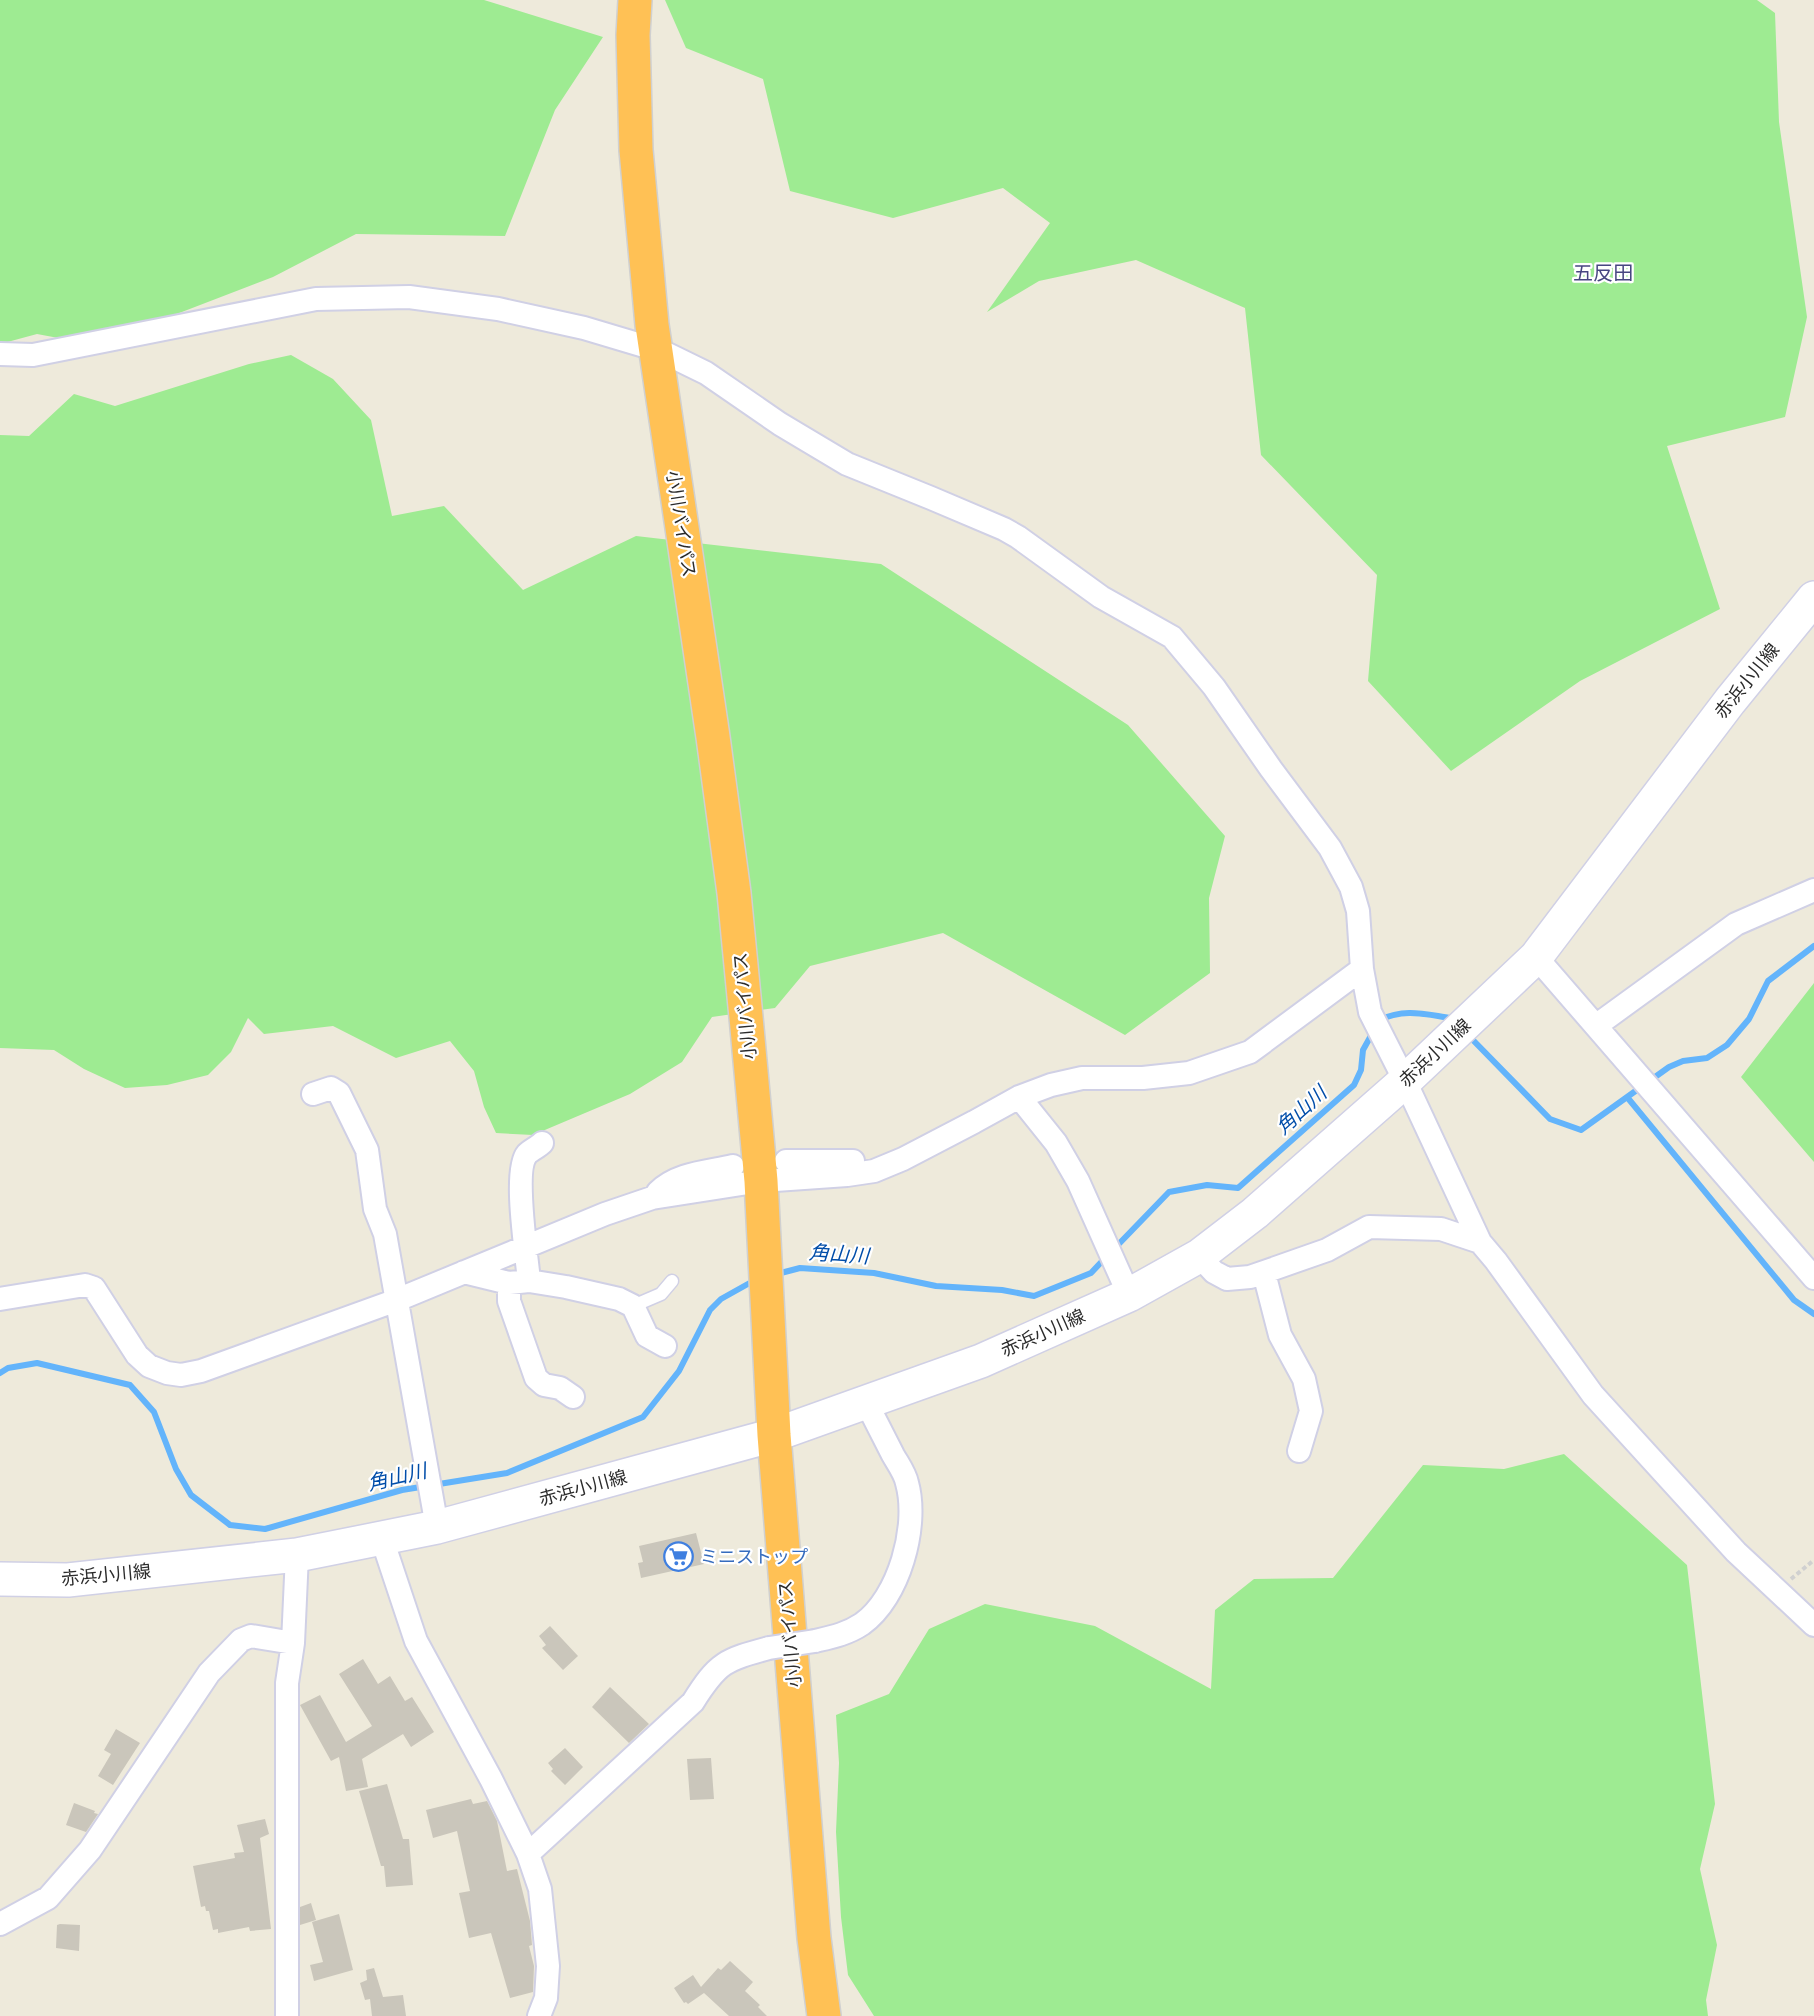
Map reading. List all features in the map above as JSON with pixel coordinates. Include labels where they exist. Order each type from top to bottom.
[{"type":"highway","name":"小川バイパス","points":[[635,0],[633,35],[636,150],[656,350],[734,893],[747,1174],[774,1435],[814,1938],[824,2016]]},
{"type":"main road","name":"赤浜小川線","points":[[0,1579],[68,1580],[297,1555],[382,1539],[435,1516],[774,1435],[981,1360],[1129,1295],[1199,1256],[1255,1213],[1405,1081],[1536,957],[1730,701],[1814,598]]},
{"type":"street","points":[[0,354],[33,355],[316,299],[409,297],[498,309],[584,328],[661,351],[706,373],[780,424],[847,464],[1004,529],[1101,597],[1172,637],[1214,687],[1270,769],[1330,848],[1351,886],[1358,910],[1362,969],[1370,1012],[1405,1081],[1480,1242],[1593,1395],[1736,1552],[1814,1625]]},
{"type":"street","points":[[1597,1025],[1736,924],[1814,890]]},
{"type":"street","points":[[1536,957],[1814,1278]]},
{"type":"street","points":[[652,1198],[667,1184],[679,1178],[747,1174],[847,1175],[874,1171],[903,1159],[1019,1096],[1051,1085],[1082,1078],[1143,1078],[1189,1073],[1250,1052],[1362,969]]},
{"type":"street","points":[[313,1094],[332,1088],[339,1093],[368,1150],[375,1209],[385,1234],[435,1516]]},
{"type":"street","points":[[1019,1096],[1056,1143],[1078,1181],[1129,1295]]},
{"type":"street","points":[[542,1143],[526,1155],[521,1168],[520,1188],[526,1246],[519,1282],[509,1300],[536,1378],[544,1385],[560,1388],[573,1397]]},
{"type":"street","points":[[786,1161],[864,1161],[874,1171]]},
{"type":"street","points":[[0,1299],[85,1285],[94,1288],[137,1355],[148,1366],[167,1373],[182,1375],[234,1360],[397,1300],[604,1214],[652,1198],[747,1174]]},
{"type":"street","points":[[1199,1256],[1214,1272],[1227,1279],[1264,1273],[1327,1250],[1369,1227],[1442,1229],[1480,1242]]},
{"type":"street","points":[[464,1272],[619,1299],[633,1306],[647,1336],[665,1346]]},
{"type":"street","points":[[1264,1273],[1280,1335],[1304,1379],[1311,1412],[1299,1451]]},
{"type":"street","points":[[528,1854],[693,1702],[710,1675],[724,1663],[742,1655],[769,1648],[848,1633],[877,1611],[891,1587],[908,1545],[912,1500],[906,1480],[866,1402]]},
{"type":"street","points":[[382,1539],[417,1641],[491,1779],[528,1854],[540,1889],[548,1966],[546,1998],[539,2016]]},
{"type":"street","points":[[287,2016],[287,1683],[293,1643],[297,1555]]},
{"type":"street","points":[[0,1924],[48,1898],[90,1850],[209,1673],[241,1640],[251,1636],[293,1643]]},
{"type":"lane","points":[[633,1306],[661,1294],[672,1281]]},
{"type":"path","points":[[1778,1590],[1814,1560]]},
{"type":"green space","points":[[0,0],[484,0],[603,37],[555,110],[505,236],[356,234],[273,277],[96,345],[37,334],[0,344]]},
{"type":"green space","points":[[665,0],[1757,0],[1775,13],[1779,122],[1807,317],[1785,417],[1667,446],[1720,609],[1580,681],[1451,771],[1368,681],[1377,575],[1261,455],[1245,308],[1136,260],[1039,281],[987,312],[1050,223],[1003,188],[893,218],[790,191],[763,79],[686,48]]},
{"type":"green space","points":[[291,355],[333,379],[371,420],[392,516],[444,506],[523,590],[636,536],[881,564],[1128,725],[1225,836],[1209,898],[1210,973],[1125,1035],[943,933],[810,966],[775,1008],[712,1017],[682,1062],[630,1094],[533,1135],[496,1133],[484,1107],[474,1071],[450,1041],[396,1058],[333,1026],[264,1034],[248,1018],[231,1052],[208,1075],[167,1085],[125,1088],[84,1069],[54,1050],[0,1048],[0,435],[29,436],[74,394],[115,406],[249,364]]},
{"type":"green space","points":[[1814,983],[1814,1162],[1741,1077]]},
{"type":"green space","points":[[1564,1454],[1687,1565],[1715,1804],[1700,1869],[1717,1945],[1706,2000],[1708,2016],[874,2016],[848,1975],[841,1917],[836,1832],[839,1763],[836,1715],[889,1694],[929,1629],[985,1604],[1095,1626],[1211,1689],[1215,1610],[1254,1579],[1333,1578],[1423,1465],[1504,1469]]},
{"type":"building","points":[[696,1533],[704,1564],[641,1578],[638,1563],[643,1562],[639,1546]]},
{"type":"building","points":[[550,1626],[578,1656],[563,1670],[542,1648],[546,1645],[539,1636]]},
{"type":"building","points":[[363,1659],[378,1684],[390,1676],[405,1701],[412,1697],[434,1732],[411,1747],[403,1734],[362,1759],[368,1787],[346,1791],[339,1757],[331,1761],[300,1705],[320,1695],[346,1742],[372,1726],[339,1674]]},
{"type":"building","points":[[610,1687],[649,1724],[629,1743],[592,1707]]},
{"type":"building","points":[[116,1729],[140,1743],[113,1785],[98,1776],[111,1754],[104,1750]]},
{"type":"building","points":[[565,1748],[583,1767],[565,1785],[551,1771],[553,1769],[548,1763]]},
{"type":"building","points":[[711,1758],[714,1799],[690,1800],[687,1759]]},
{"type":"building","points":[[387,1784],[403,1839],[409,1839],[413,1885],[386,1887],[384,1866],[381,1866],[359,1791]]},
{"type":"building","points":[[471,1799],[473,1804],[487,1801],[497,1821],[507,1871],[517,1869],[530,1921],[532,1945],[529,1946],[534,1966],[533,1992],[510,1998],[491,1933],[469,1938],[459,1893],[470,1891],[457,1831],[433,1838],[426,1810]]},
{"type":"building","points":[[74,1803],[98,1814],[86,1832],[66,1825]]},
{"type":"building","points":[[265,1819],[269,1834],[260,1838],[271,1929],[250,1931],[249,1927],[218,1933],[218,1929],[213,1930],[209,1911],[206,1911],[205,1906],[201,1907],[193,1866],[235,1858],[234,1853],[244,1852],[237,1825]]},
{"type":"building","points":[[311,1903],[316,1920],[300,1925],[300,1907]]},
{"type":"building","points":[[339,1914],[353,1970],[314,1981],[310,1965],[323,1962],[312,1922]]},
{"type":"building","points":[[57,1925],[80,1925],[79,1951],[56,1948]]},
{"type":"building","points":[[730,1961],[753,1982],[745,1991],[760,2005],[758,2007],[767,2016],[729,2016],[704,1993],[688,2004],[684,2003],[674,1988],[693,1975],[701,1987],[718,1968],[721,1970]]},
{"type":"building","points":[[374,1968],[383,1997],[403,1995],[406,2016],[372,2016],[370,1999],[365,2000],[360,1983],[367,1980],[366,1970]]},
{"type":"waterway","points":[[1468,1035],[1550,1119],[1581,1130],[1669,1067],[1683,1061],[1707,1058],[1727,1045],[1749,1019],[1768,981],[1814,946]]},
{"type":"waterway","name":"角山川","points":[[1379,1020],[1398,1014],[1415,1013],[1451,1018],[1455,1021]]},
{"type":"waterway","name":"角山川","points":[[1113,1250],[1169,1192],[1207,1185],[1238,1188],[1354,1085],[1361,1070],[1363,1050],[1373,1032]]},
{"type":"waterway","points":[[1627,1097],[1794,1300],[1814,1314]]},
{"type":"waterway","name":"角山川","points":[[777,1274],[800,1268],[874,1273],[936,1286],[1002,1290],[1034,1296],[1091,1273],[1106,1257]]},
{"type":"waterway","name":"角山川","points":[[0,1373],[8,1368],[37,1363],[130,1385],[154,1412],[176,1469],[191,1495],[230,1525],[265,1529],[402,1490],[507,1473],[643,1417],[679,1371],[710,1310],[721,1299],[755,1280]]},
{"type":"place","name":"ミニストップ","points":[[679,1557]]},
{"type":"district","name":"五反田","points":[[1603,273]]}]
